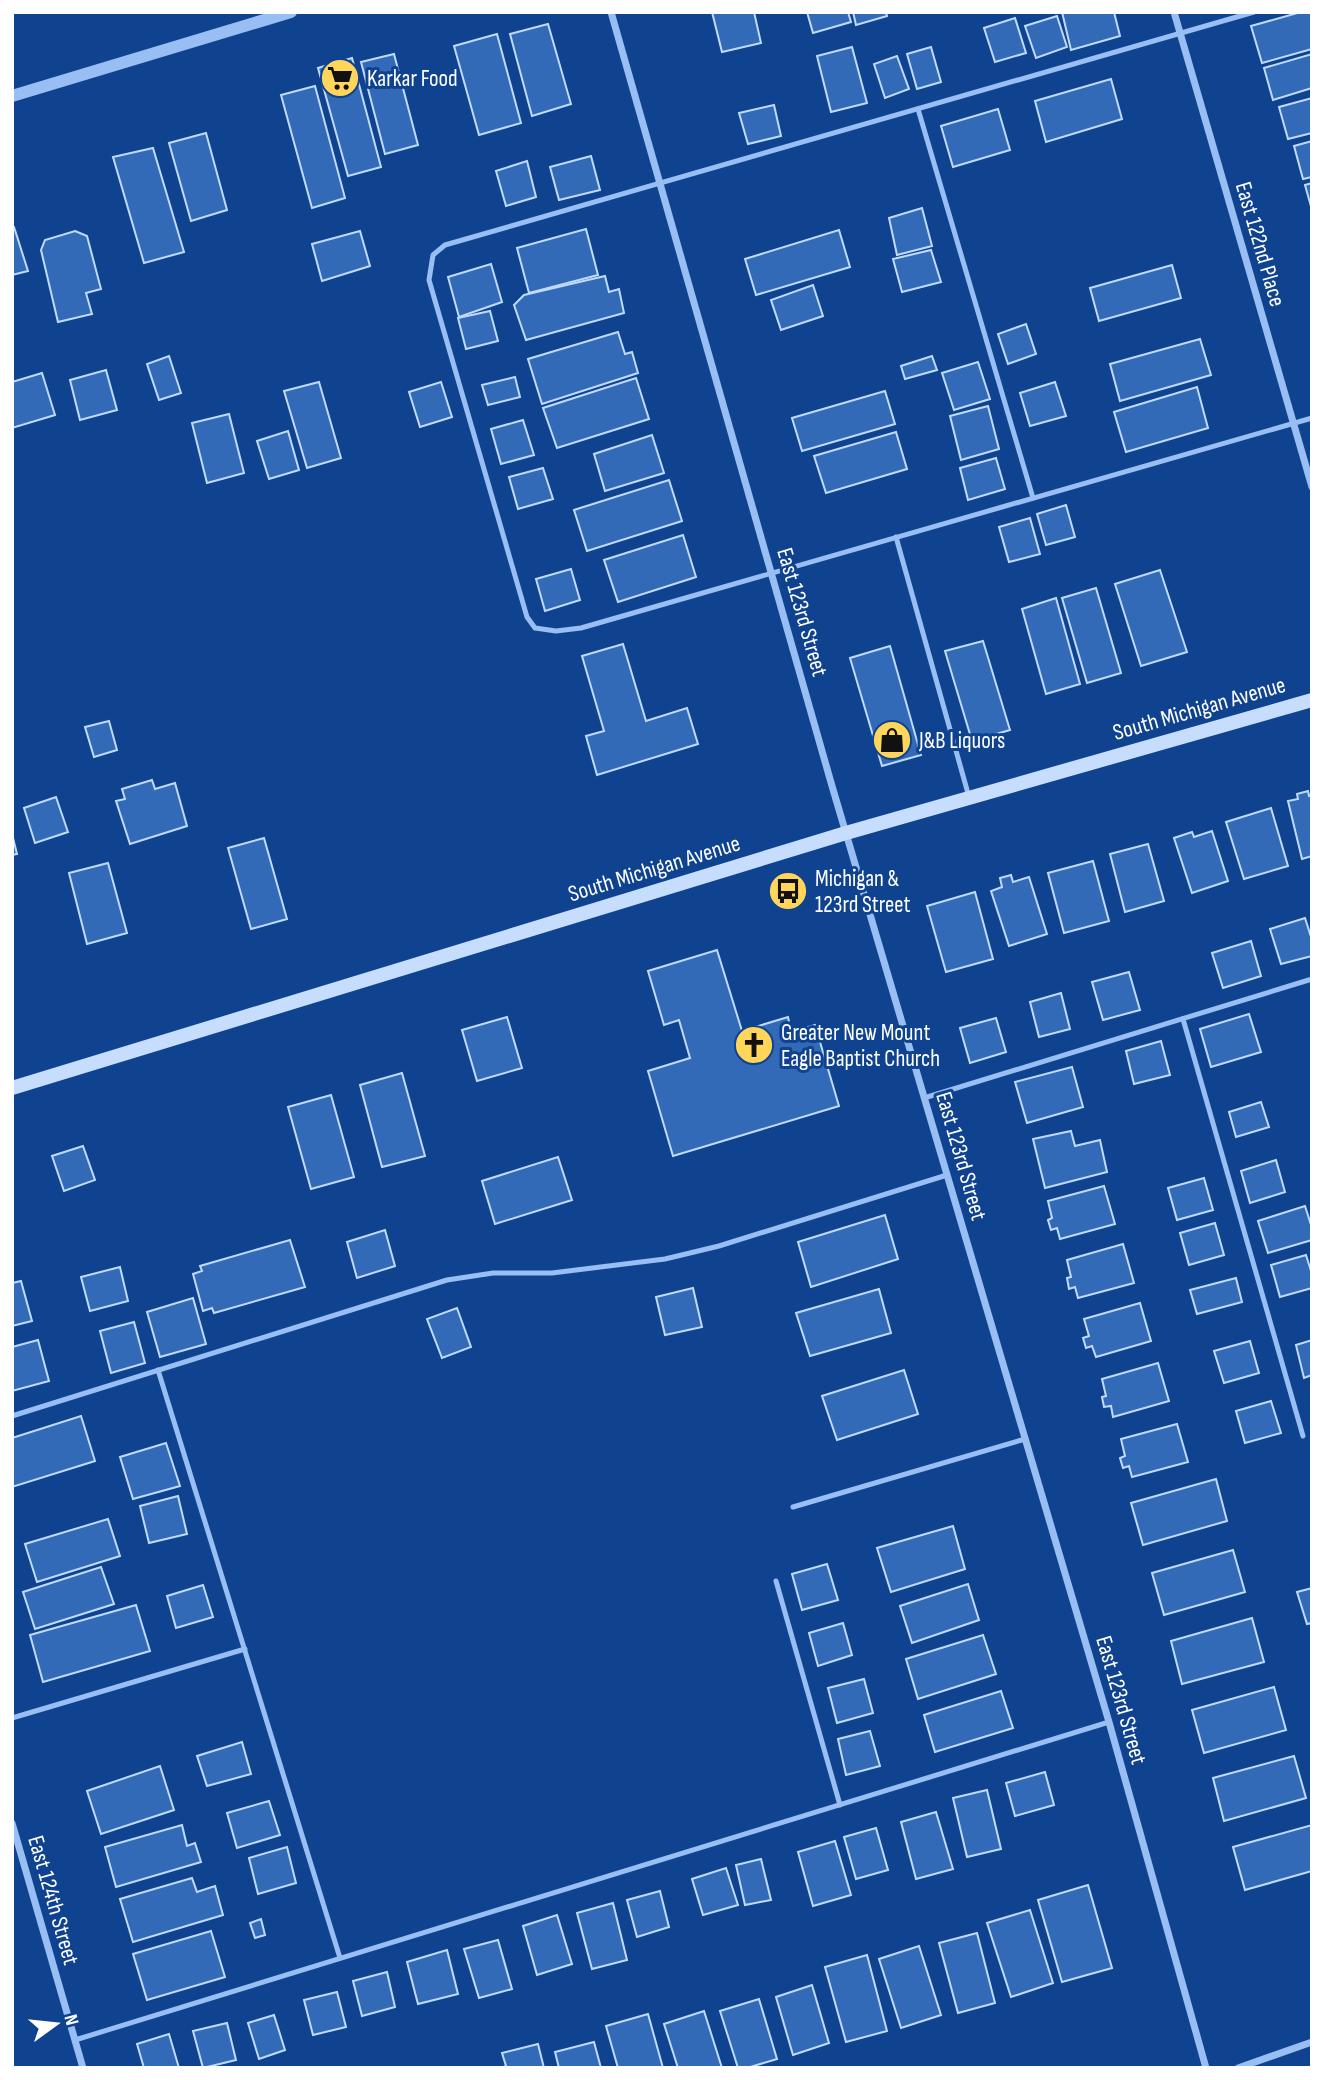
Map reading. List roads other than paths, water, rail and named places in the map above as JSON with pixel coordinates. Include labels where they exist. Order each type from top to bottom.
[{"type":"main road","name":"South Michigan Avenue","points":[[12,1088],[846,833],[1312,700]]},
{"type":"street","name":"East 123rd Street","points":[[611,12],[846,833],[1109,1722],[1206,2068]]},
{"type":"street","name":"East 122nd Place","points":[[1174,12],[1312,487]]},
{"type":"street","points":[[12,96],[286,13]]},
{"type":"street","name":"East 124th Street","points":[[12,1823],[83,2068]]},
{"type":"street","points":[[1238,2068],[1312,2042]]},
{"type":"lane","points":[[1254,12],[445,245],[433,255],[429,280],[527,617],[535,628],[556,631],[581,628],[1312,418]]},
{"type":"lane","points":[[918,109],[1032,498]]},
{"type":"lane","points":[[896,537],[968,797]]},
{"type":"lane","points":[[924,1098],[1312,979]]},
{"type":"lane","points":[[1183,1019],[1303,1436]]},
{"type":"lane","points":[[12,1416],[447,1280],[493,1273],[552,1273],[665,1259],[719,1246],[947,1175]]},
{"type":"lane","points":[[159,1370],[341,1958]]},
{"type":"lane","points":[[793,1507],[1025,1439]]},
{"type":"lane","points":[[776,1581],[840,1805]]},
{"type":"lane","points":[[12,1718],[245,1650]]},
{"type":"lane","points":[[75,2040],[1109,1722]]},
{"type":"place","name":"Karkar Food","points":[[340,78]]},
{"type":"place","name":"J&B Liquors","points":[[892,740]]},
{"type":"place","name":"Michigan & 123rd Street","points":[[788,891]]},
{"type":"place","name":"Greater New Mount Eagle Baptist Church","points":[[754,1045]]}]
